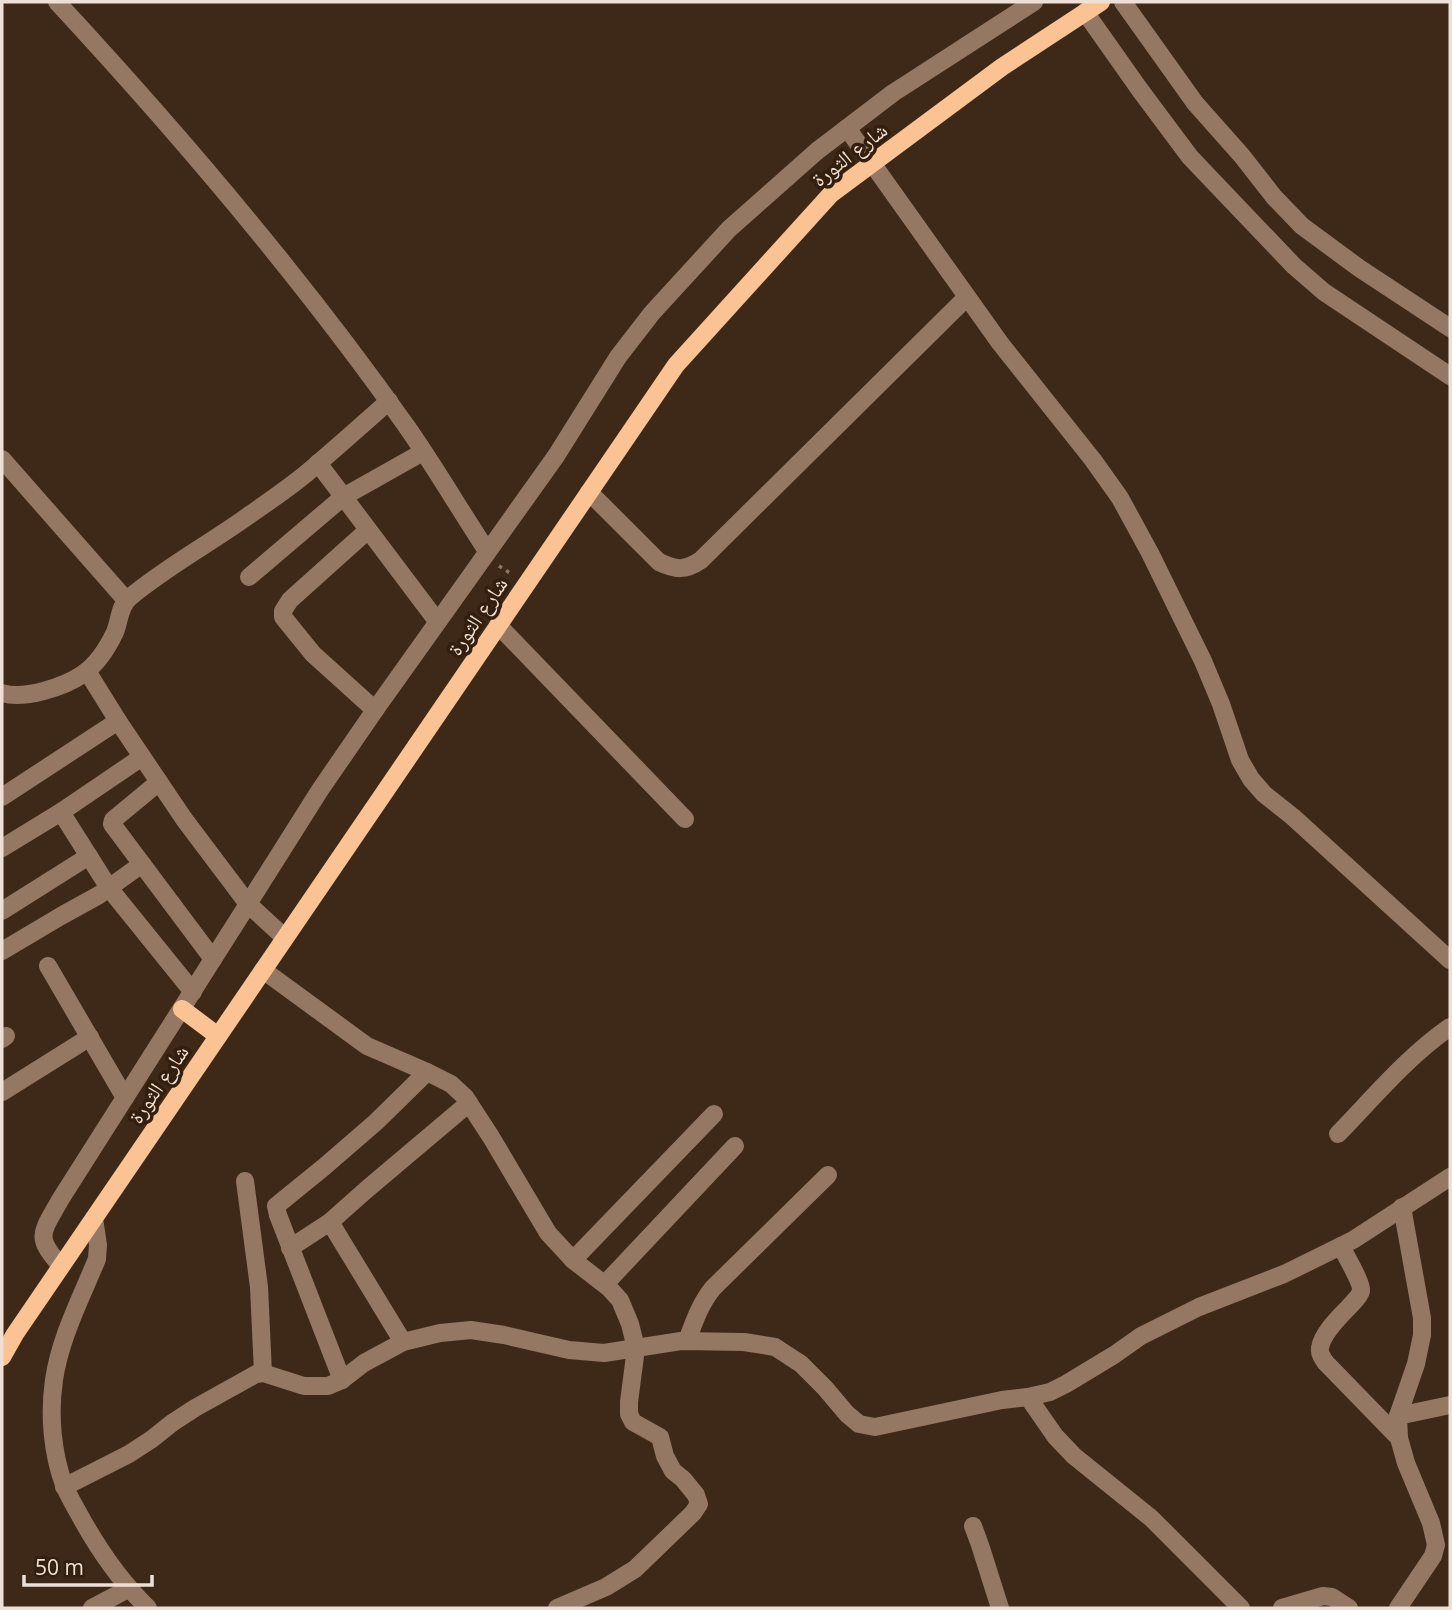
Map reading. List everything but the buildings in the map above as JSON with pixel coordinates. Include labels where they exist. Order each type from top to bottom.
[{"type":"main road","name":"شارع الثورة","points":[[2,1357],[8,1333],[61,1266],[676,365],[831,194],[1002,67],[1101,2]]},
{"type":"main road","points":[[182,1009],[218,1036]]},
{"type":"street","points":[[57,2],[221,186],[352,351],[423,452],[485,553]]},
{"type":"street","points":[[61,1266],[42,1238],[60,1200],[320,790],[556,456],[618,357],[652,313],[729,229],[817,151],[892,93],[1034,2]]},
{"type":"street","points":[[1123,2],[1195,103],[1302,226],[1359,268],[1450,328]]},
{"type":"street","points":[[1085,12],[1190,157],[1294,266],[1324,292],[1450,376]]},
{"type":"street","points":[[847,128],[1000,343],[1120,498],[1203,661],[1240,760],[1251,779],[1264,794],[1293,817],[1450,960]]},
{"type":"street","points":[[589,492],[659,562],[672,568],[692,566],[967,297]]},
{"type":"street","points":[[2,693],[10,696],[45,690],[87,671],[115,632],[126,600],[169,568],[246,518],[318,463],[388,401]]},
{"type":"street","points":[[249,577],[344,497],[423,452]]},
{"type":"street","points":[[2,459],[126,600]]},
{"type":"street","points":[[318,463],[437,621]]},
{"type":"street","points":[[368,530],[290,600],[282,611],[282,617],[313,654],[374,710]]},
{"type":"street","points":[[498,625],[685,819]]},
{"type":"street","points":[[87,671],[184,819],[248,904],[285,938]]},
{"type":"street","points":[[2,797],[118,721]]},
{"type":"street","points":[[2,848],[142,757]]},
{"type":"street","points":[[159,782],[112,822],[113,826],[213,959]]},
{"type":"street","points":[[61,812],[109,888],[193,992]]},
{"type":"street","points":[[2,911],[89,856]]},
{"type":"street","points":[[2,951],[99,895],[142,864]]},
{"type":"street","points":[[48,966],[125,1098]]},
{"type":"street","points":[[263,970],[367,1046],[451,1084],[469,1103],[548,1233],[573,1260],[620,1300],[626,1312],[636,1348],[629,1415],[639,1427],[660,1437],[673,1471],[696,1495],[699,1504],[635,1569],[606,1587],[557,1608]]},
{"type":"street","points":[[1338,1135],[1395,1072],[1450,1027]]},
{"type":"street","points":[[2,1092],[90,1037]]},
{"type":"street","points":[[342,1380],[276,1206],[376,1122],[427,1072]]},
{"type":"street","points":[[290,1248],[330,1222],[469,1103]]},
{"type":"street","points":[[573,1260],[714,1114]]},
{"type":"street","points":[[604,1284],[735,1146]]},
{"type":"street","points":[[687,1341],[704,1298],[828,1175]]},
{"type":"street","points":[[64,1487],[129,1454],[172,1423],[256,1374],[263,1373],[304,1386],[328,1386],[403,1342],[440,1333],[471,1330],[569,1350],[604,1353],[687,1341],[744,1342],[775,1348],[801,1364],[859,1424],[874,1427],[1002,1399],[1028,1397],[1050,1392],[1066,1384],[1141,1336],[1199,1307],[1284,1274],[1353,1240],[1450,1177]]},
{"type":"street","points":[[244,1181],[259,1287],[263,1373]]},
{"type":"street","points":[[1398,1608],[1433,1556],[1436,1545],[1431,1523],[1406,1463],[1399,1438],[1398,1416],[1416,1364],[1422,1335],[1422,1318],[1402,1207]]},
{"type":"street","points":[[94,1218],[97,1259],[61,1350],[54,1380],[51,1422],[64,1487],[98,1549],[128,1589],[148,1608]]},
{"type":"street","points":[[330,1222],[403,1342]]},
{"type":"street","points":[[1341,1246],[1359,1281],[1361,1291],[1357,1299],[1335,1321],[1320,1347],[1320,1352],[1326,1363],[1399,1438]]},
{"type":"street","points":[[1028,1397],[1055,1436],[1074,1456],[1152,1518],[1241,1608]]},
{"type":"street","points":[[1398,1416],[1450,1405]]},
{"type":"street","points":[[973,1526],[1000,1608]]},
{"type":"street","points":[[92,1608],[128,1589]]},
{"type":"street","points":[[1282,1608],[1323,1596],[1332,1597],[1349,1608]]},
{"type":"path","points":[[485,553],[527,584]]}]
